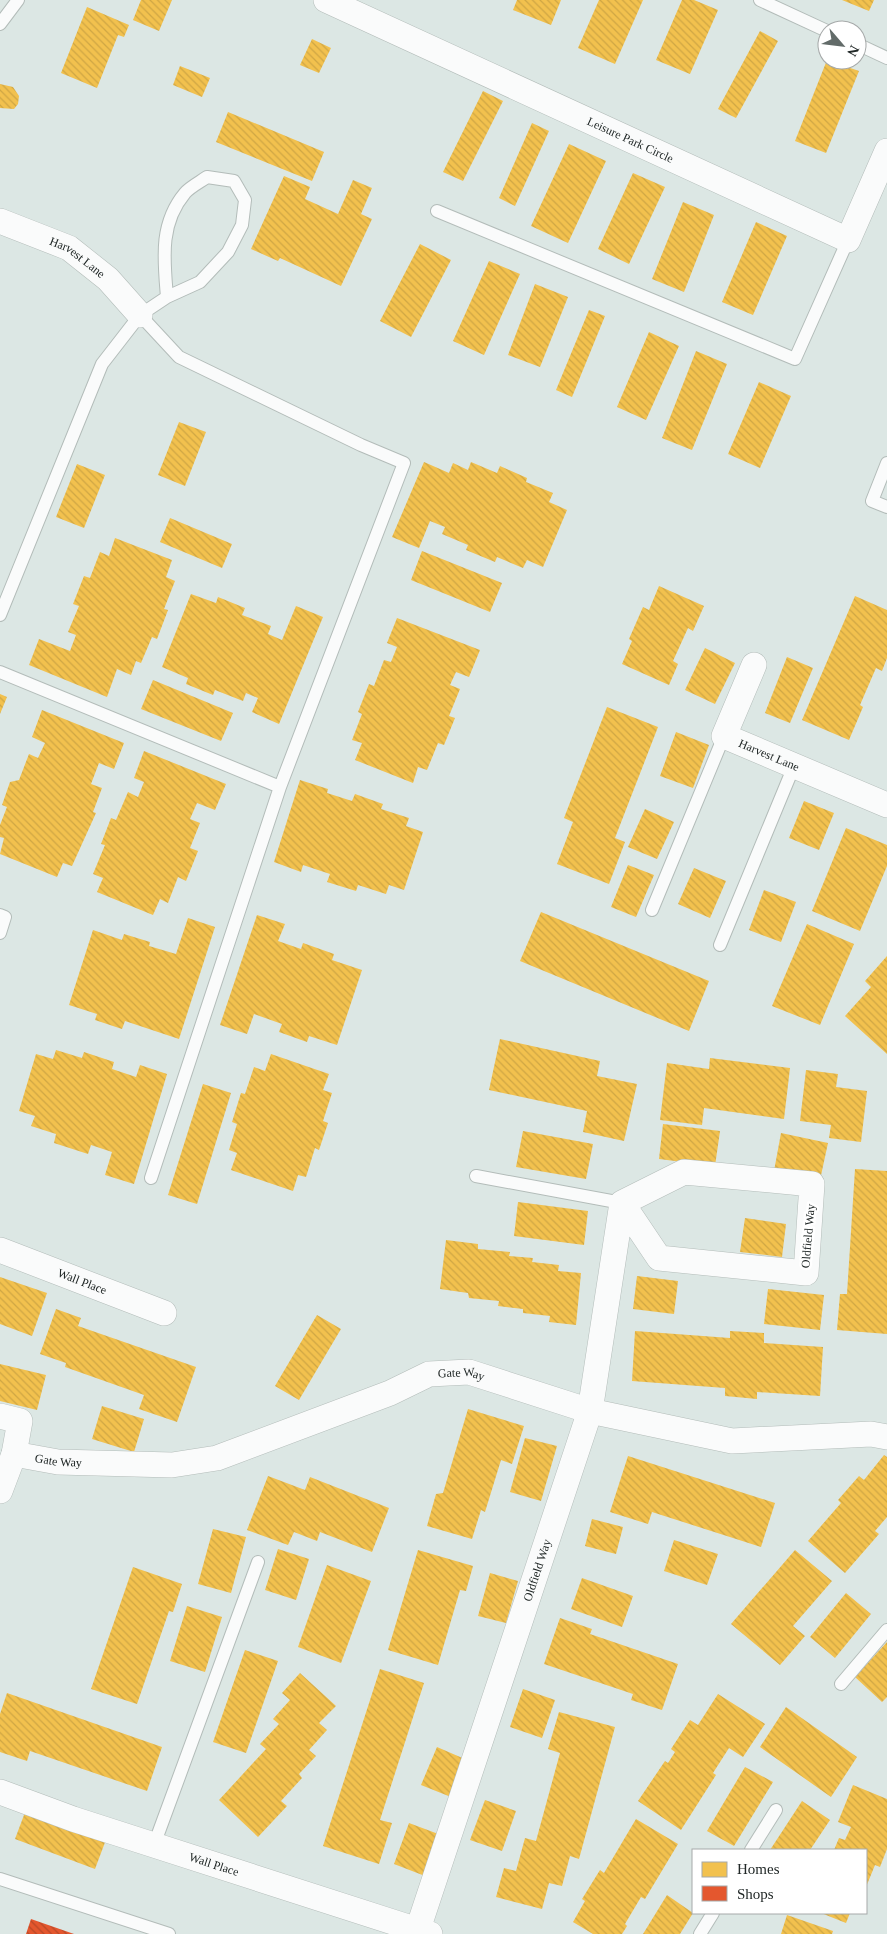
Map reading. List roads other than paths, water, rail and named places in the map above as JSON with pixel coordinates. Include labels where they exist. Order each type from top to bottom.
[{"type":"street","name":"Leisure Park Circle","points":[[326,0],[848,240]]},
{"type":"street","points":[[848,240],[887,151]]},
{"type":"street","name":"Harvest Lane","points":[[0,221],[70,248],[108,279],[140,315]]},
{"type":"street","name":"Harvest Lane","points":[[754,665],[724,736],[794,766],[886,801]]},
{"type":"street","name":"Oldfield Way","points":[[684,1172],[812,1184],[806,1273],[659,1258],[622,1203],[684,1172]]},
{"type":"street","name":"Oldfield Way","points":[[424,1932],[590,1411],[622,1203]]},
{"type":"street","name":"Wall Place","points":[[0,1250],[164,1313]]},
{"type":"street","name":"Gate Way","points":[[14,1454],[58,1462],[172,1465],[217,1458],[390,1393],[429,1374],[469,1372],[590,1411],[732,1441],[871,1434],[887,1437]]},
{"type":"street","points":[[0,1416],[20,1422],[14,1454],[0,1491]]},
{"type":"street","name":"Wall Place","points":[[0,1792],[73,1820],[424,1932]]},
{"type":"lane","points":[[0,24],[18,0]]},
{"type":"lane","points":[[760,0],[817,26]]},
{"type":"lane","points":[[867,49],[887,58]]},
{"type":"lane","points":[[0,615],[102,364],[140,315],[167,297],[200,282],[228,252],[242,225],[245,200],[234,181],[207,177],[185,192],[168,219],[163,254],[167,297]]},
{"type":"lane","points":[[438,211],[795,359],[848,240]]},
{"type":"lane","points":[[140,315],[179,358],[361,445],[404,463],[280,787],[152,1178]]},
{"type":"lane","points":[[887,463],[872,501],[887,507]]},
{"type":"lane","points":[[0,672],[280,787]]},
{"type":"lane","points":[[652,910],[724,736]]},
{"type":"lane","points":[[720,945],[794,766]]},
{"type":"lane","points":[[0,915],[5,917],[0,933]]},
{"type":"lane","points":[[476,1176],[622,1203]]},
{"type":"lane","points":[[154,1845],[258,1562]]},
{"type":"lane","points":[[842,1684],[887,1630]]},
{"type":"lane","points":[[752,1849],[776,1810]]},
{"type":"lane","points":[[0,1879],[169,1934]]},
{"type":"lane","points":[[700,1934],[712,1914]]}]
